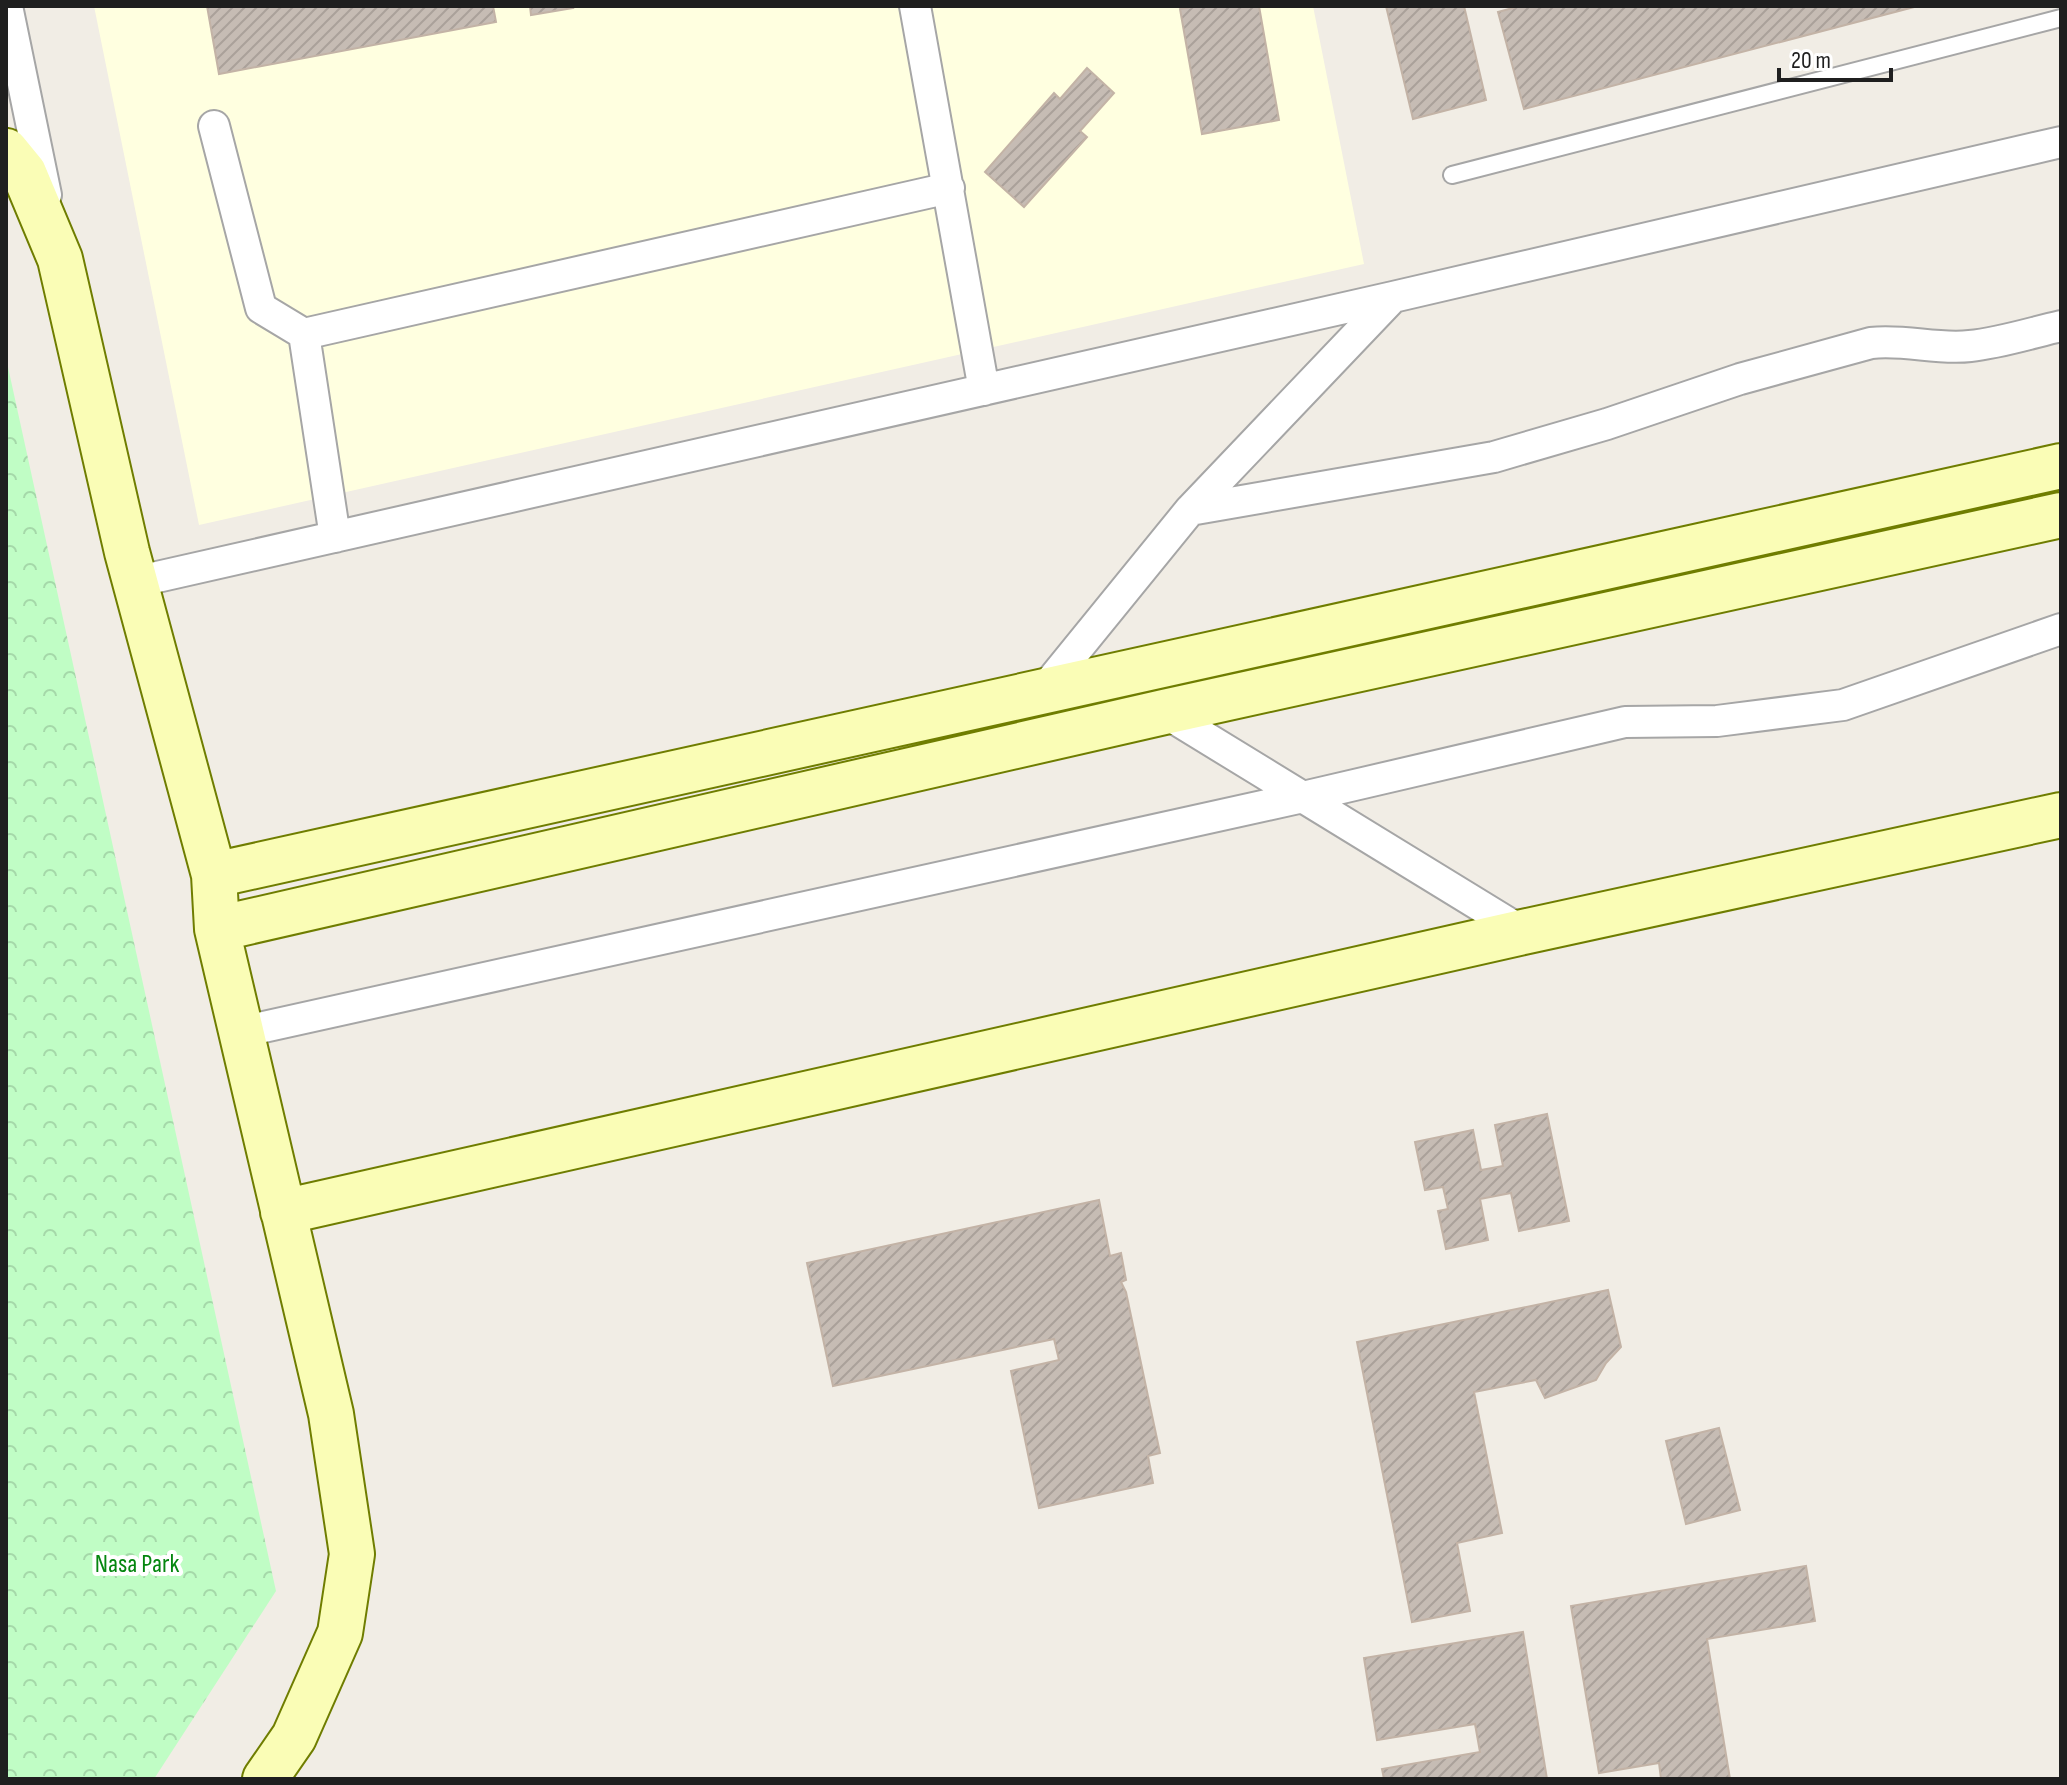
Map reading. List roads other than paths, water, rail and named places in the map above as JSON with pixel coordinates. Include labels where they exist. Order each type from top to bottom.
[{"type":"street","points":[[7,6],[60,259],[135,582],[214,875],[217,929],[331,1414],[352,1554],[340,1633],[294,1737],[265,1779]]},
{"type":"street","points":[[915,6],[984,390]]},
{"type":"street","points":[[214,126],[261,308],[304,334],[949,188]]},
{"type":"street","points":[[135,582],[2061,142]]},
{"type":"street","points":[[6,151],[24,173],[60,259]]},
{"type":"street","points":[[1042,692],[1190,510],[1393,297]]},
{"type":"street","points":[[1190,510],[1494,457],[1607,424],[1740,379],[1871,343],[1892,341],[1941,347],[1971,346],[2061,326]]},
{"type":"street","points":[[304,334],[335,537]]},
{"type":"street","points":[[214,875],[2061,466]]},
{"type":"street","points":[[217,929],[1164,712],[2061,515]]},
{"type":"street","points":[[241,1032],[1303,797],[1625,722],[1717,721],[1843,705],[2061,629]]},
{"type":"street","points":[[1164,712],[1523,932]]},
{"type":"street","points":[[283,1212],[1523,932],[2061,815]]},
{"type":"lane","points":[[1452,175],[2061,18]]},
{"type":"park label","name":"Nasa Park","points":[[137,1564]]}]
